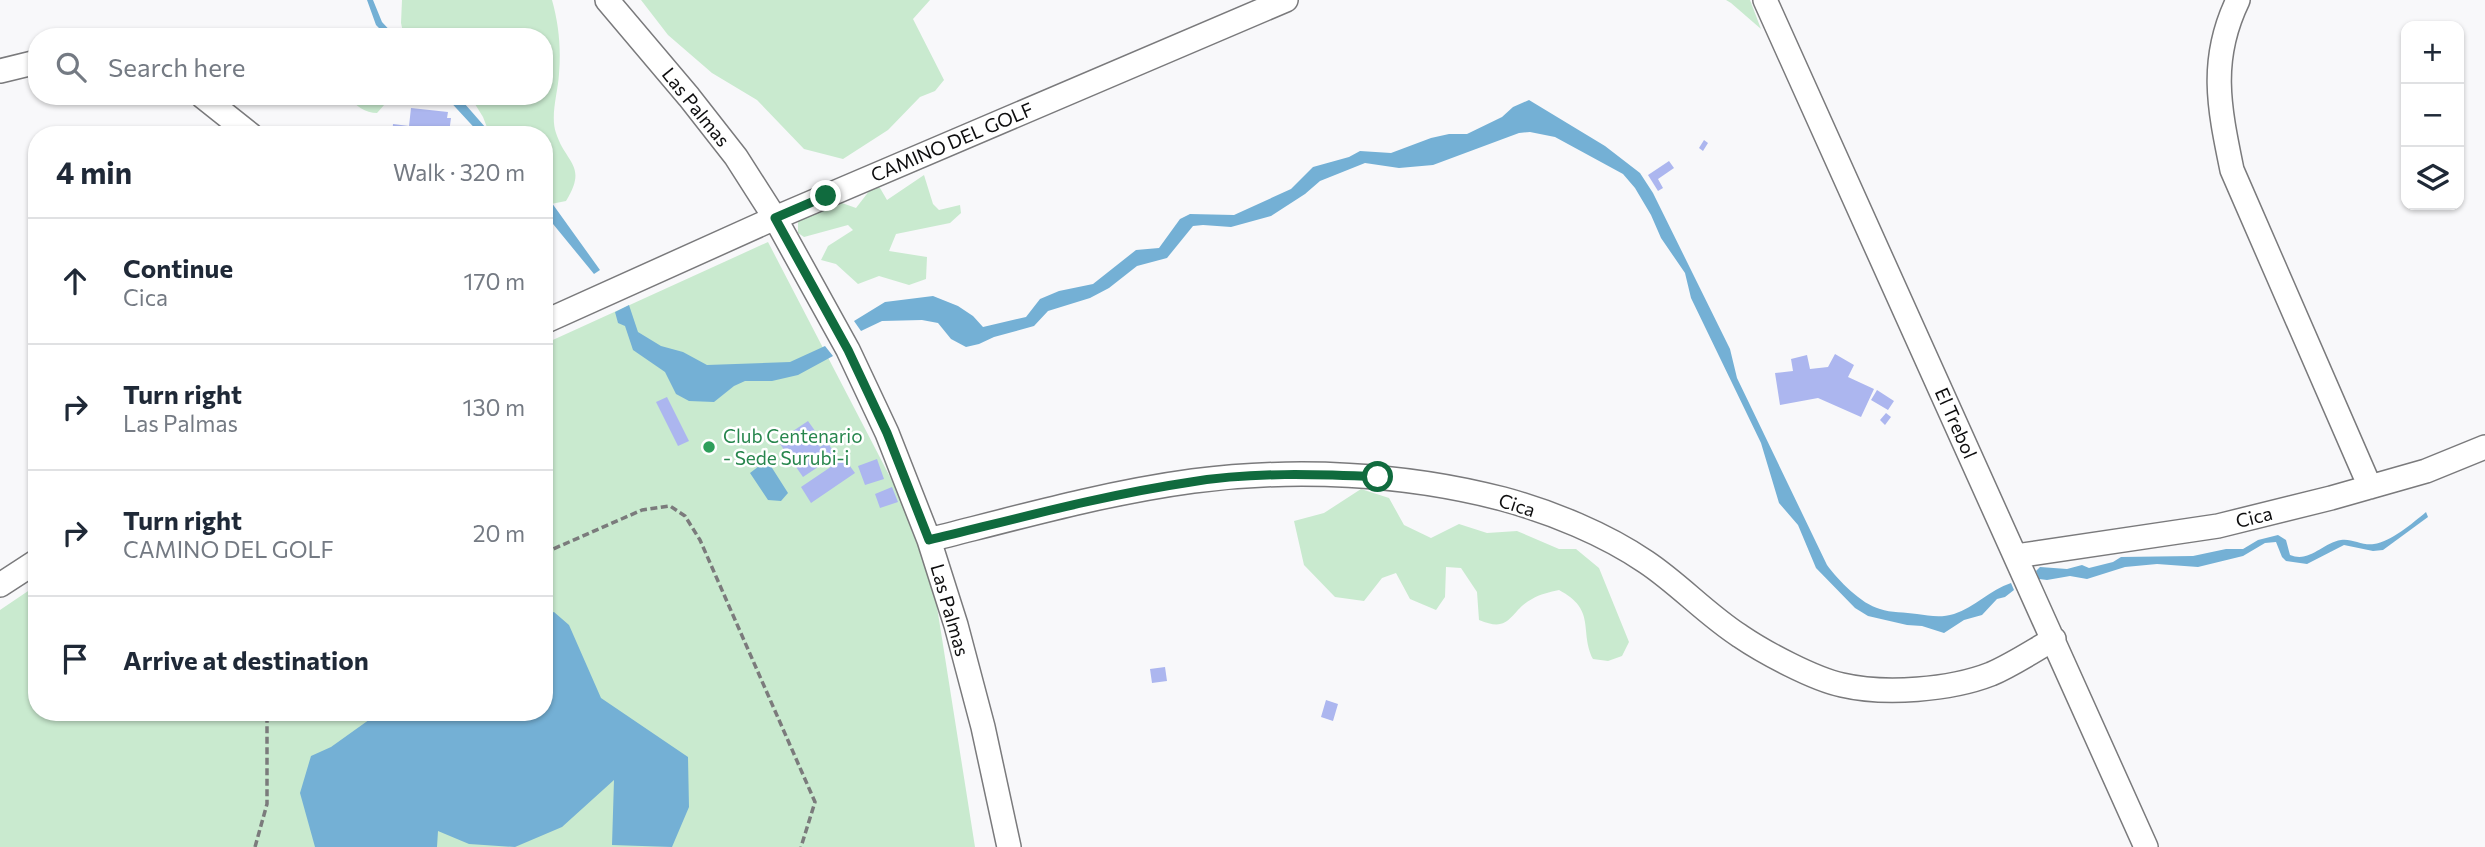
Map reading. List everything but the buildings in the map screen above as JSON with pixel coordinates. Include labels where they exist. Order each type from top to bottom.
[{"type":"street","name":"Las Palmas","points":[[607,0],[736,157],[775,218],[848,350],[887,433],[929,540],[956,625],[983,727],[1009,847]]},
{"type":"street","name":"CAMINO DEL GOLF","points":[[553,318],[775,218],[1286,0]]},
{"type":"street","name":"El Trebol","points":[[1765,0],[2146,847]]},
{"type":"street","points":[[2238,0],[2228,21],[2217,74],[2221,120],[2232,170],[2370,487]]},
{"type":"street","points":[[0,71],[28,64]]},
{"type":"street","points":[[213,105],[240,126]]},
{"type":"street","name":"Cica","points":[[2016,556],[2218,526],[2426,471],[2485,447]]},
{"type":"street","name":"Cica","points":[[929,540],[1089,501],[1194,481],[1301,474],[1378,477],[1505,499],[1604,536],[1648,563],[1740,637],[1783,662],[1841,685],[1890,690],[1939,687],[1990,674],[2054,639]]},
{"type":"street","points":[[0,585],[28,567]]},
{"type":"path","points":[[553,549],[642,510],[670,506],[685,516],[700,540],[816,802],[801,847]]},
{"type":"path","points":[[255,847],[267,804],[267,721]]},
{"type":"green space","points":[[402,0],[552,0],[560,55],[554,126],[575,172],[575,180],[566,201],[553,204],[553,126],[486,126],[476,105],[553,105],[553,28],[402,28]]},
{"type":"green space","points":[[641,0],[930,0],[913,19],[944,80],[935,91],[920,97],[888,130],[843,159],[804,149],[757,100],[712,73],[668,35]]},
{"type":"green space","points":[[1726,0],[1750,0],[1761,29],[1731,3]]},
{"type":"green space","points":[[357,105],[384,105],[377,113]]},
{"type":"green space","points":[[924,175],[933,204],[939,210],[960,205],[961,213],[950,223],[896,234],[889,251],[927,257],[926,279],[909,285],[879,276],[858,284],[836,264],[821,260],[828,246],[853,230],[848,225],[804,237],[798,233],[798,218],[828,198],[856,208],[873,186],[880,188],[887,200]]},
{"type":"green space","name":"Club Centenario - Sede Surubi-i","points":[[768,242],[928,550],[975,847],[0,847],[0,610],[28,591],[28,721],[553,721],[553,340]]},
{"type":"green space","points":[[1361,489],[1389,498],[1404,525],[1431,538],[1459,524],[1487,533],[1517,531],[1559,549],[1576,549],[1599,568],[1629,642],[1622,656],[1608,661],[1593,659],[1583,613],[1571,598],[1559,590],[1532,599],[1504,623],[1490,624],[1479,620],[1477,592],[1461,568],[1446,567],[1445,597],[1436,610],[1410,599],[1396,573],[1382,578],[1364,601],[1335,597],[1304,565],[1294,521],[1324,513]]},
{"type":"water","points":[[367,0],[373,0],[382,22],[388,28],[379,28]]},
{"type":"water","points":[[1529,100],[1605,146],[1640,173],[1653,193],[1730,349],[1737,378],[1827,565],[1844,584],[1865,602],[1880,609],[1936,616],[1962,611],[2011,583],[2014,590],[1997,599],[1982,615],[1964,620],[1944,633],[1868,616],[1855,608],[1816,568],[1798,525],[1779,503],[1761,443],[1691,298],[1685,273],[1661,238],[1635,188],[1623,174],[1555,137],[1530,132],[1519,133],[1433,165],[1399,168],[1365,163],[1320,181],[1271,216],[1231,227],[1193,226],[1167,258],[1137,266],[1109,288],[1090,298],[1048,311],[1034,326],[979,344],[966,347],[951,339],[938,323],[922,320],[882,321],[861,331],[854,321],[885,302],[933,296],[958,306],[983,327],[1026,317],[1040,299],[1059,291],[1093,284],[1136,250],[1159,248],[1180,219],[1190,214],[1234,215],[1291,189],[1313,167],[1349,157],[1360,151],[1391,153],[1431,138],[1467,134]]},
{"type":"water","points":[[453,105],[466,105],[484,126],[473,126]]},
{"type":"water","points":[[553,205],[600,270],[594,274],[553,224]]},
{"type":"water","points":[[629,305],[638,332],[661,346],[683,352],[707,365],[790,362],[825,346],[833,356],[798,375],[772,381],[745,381],[714,402],[689,401],[676,394],[665,372],[633,350],[625,326],[618,323],[615,312]]},
{"type":"water","points":[[767,460],[788,493],[781,501],[768,500],[750,473]]},
{"type":"water","points":[[2426,512],[2428,517],[2383,550],[2373,551],[2344,545],[2307,564],[2286,561],[2276,542],[2265,543],[2243,556],[2198,567],[2157,564],[2125,567],[2087,579],[2070,576],[2047,580],[2039,579],[2036,571],[2040,567],[2067,569],[2082,565],[2089,568],[2113,562],[2121,557],[2193,556],[2226,549],[2243,549],[2258,540],[2278,535],[2286,540],[2290,555],[2304,556],[2341,540],[2380,543]]},
{"type":"water","points":[[553,612],[569,625],[601,698],[688,757],[689,807],[672,847],[612,845],[614,780],[562,827],[515,847],[469,844],[438,831],[437,847],[315,847],[300,793],[311,756],[331,747],[367,721],[553,721]]},
{"type":"place","name":"Club Centenario - Sede Surubi-i","points":[[709,447]]},
{"type":"route","points":[[826,196],[775,218],[848,350],[887,433],[929,540],[1089,501],[1194,481],[1301,474],[1378,477]]}]
